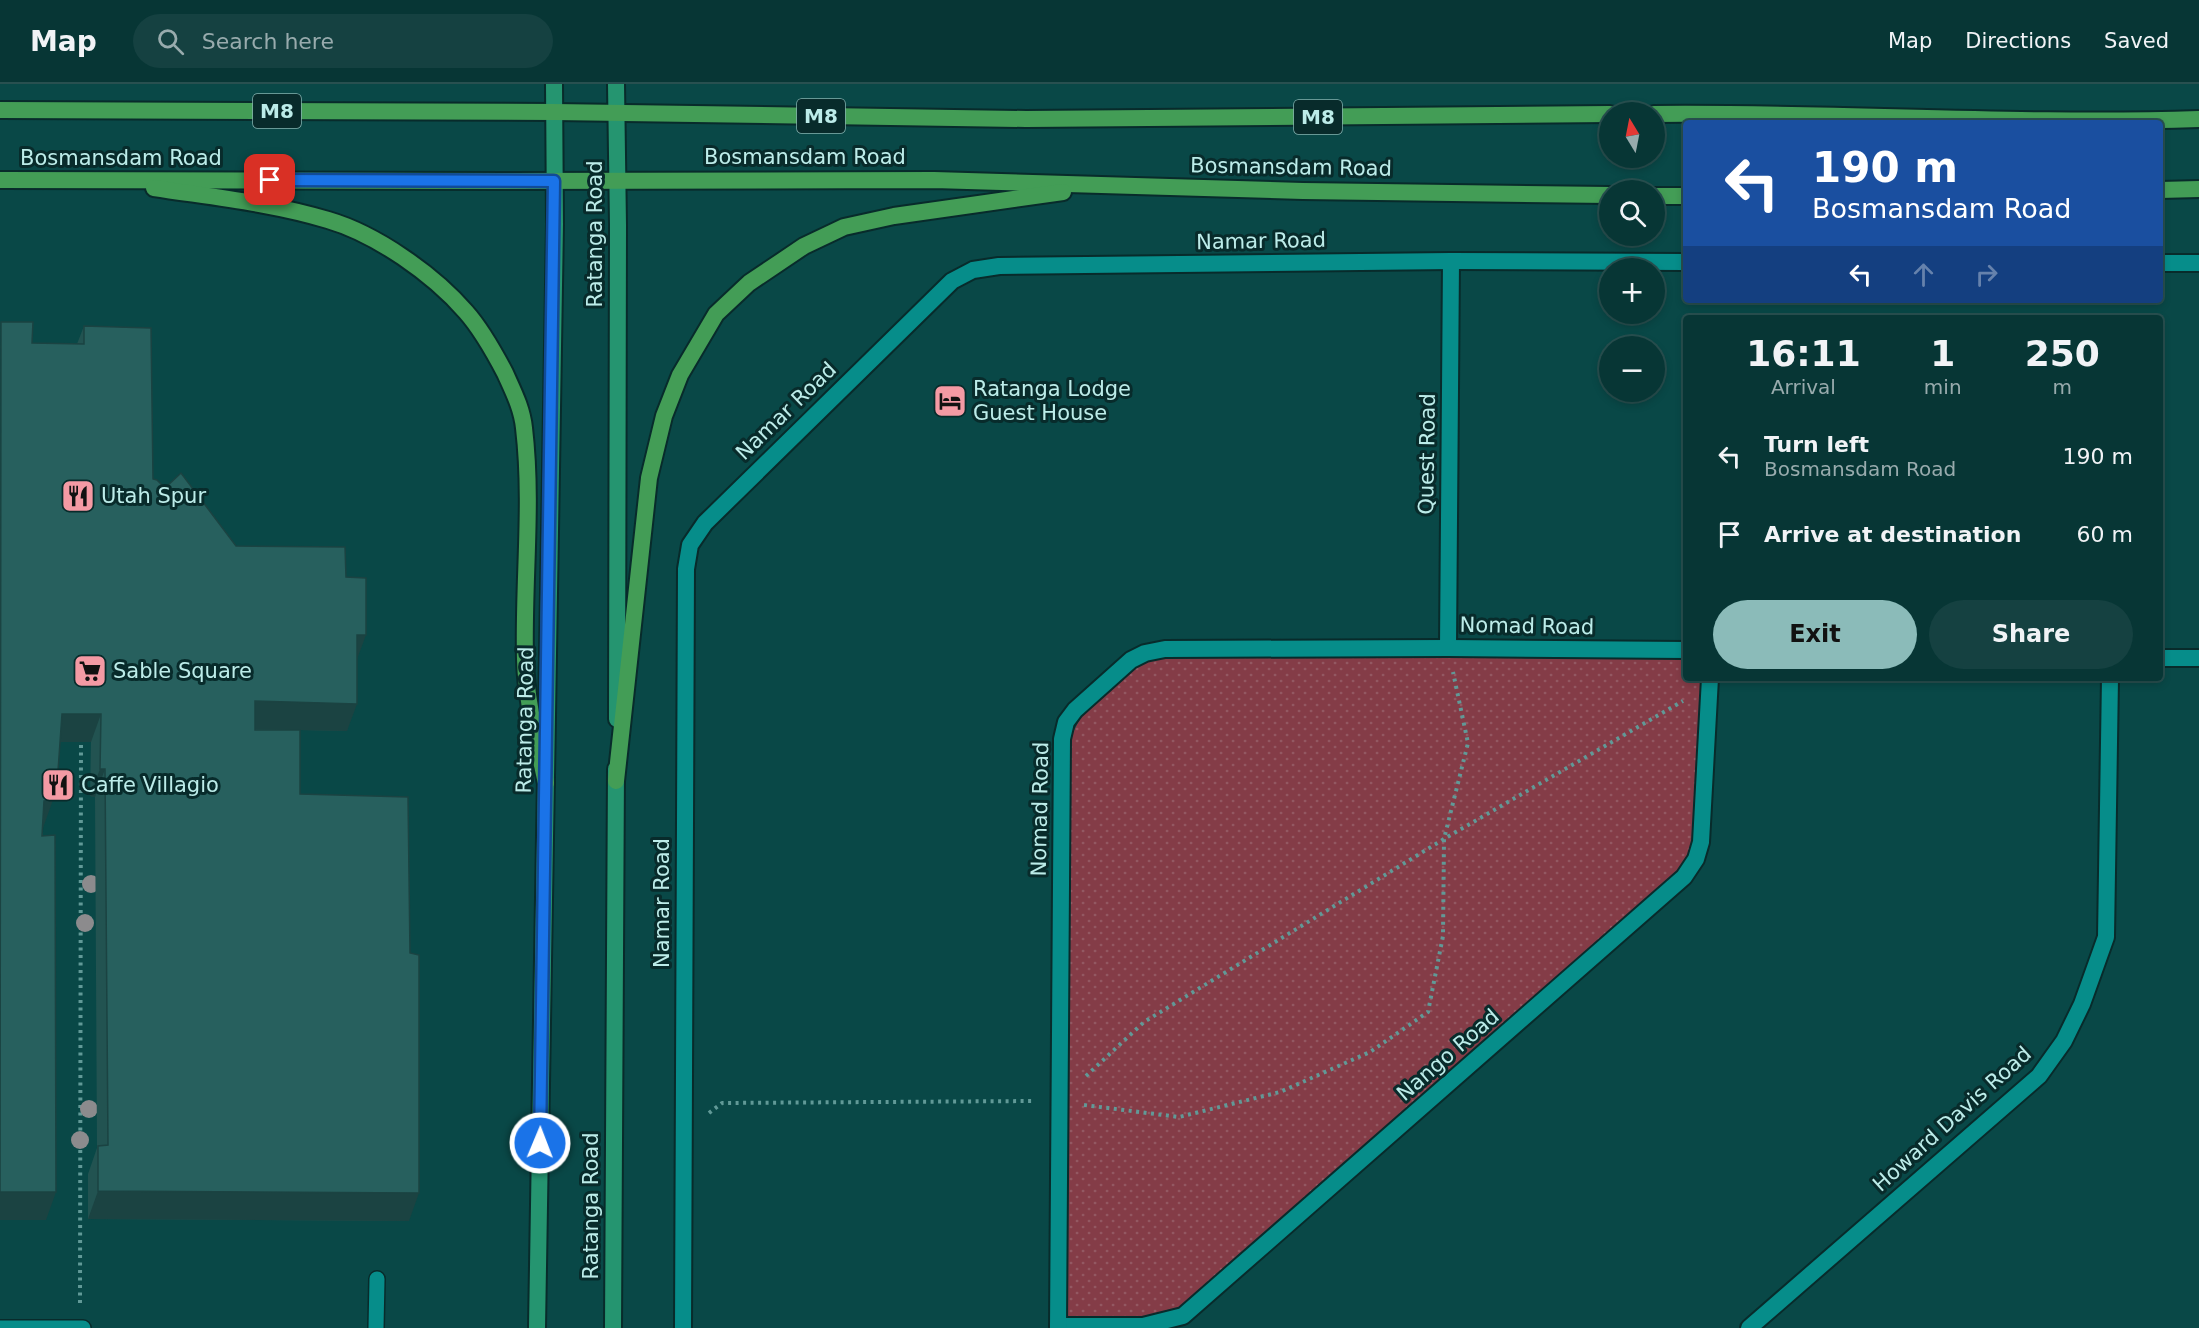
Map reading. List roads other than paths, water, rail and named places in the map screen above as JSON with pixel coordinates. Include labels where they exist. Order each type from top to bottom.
[{"type":"main road","name":"Ratanga Road","points":[[537,1328],[554,84]]},
{"type":"main road","name":"Ratanga Road","points":[[613,1328],[618,180],[616,84]]},
{"type":"main road","name":"Bosmansdam Road","points":[[0,110],[617,112],[1026,119],[1599,114]]},
{"type":"main road","points":[[1665,114],[2035,120]]},
{"type":"main road","points":[[2163,120],[2199,119]]},
{"type":"main road","name":"Bosmansdam Road","points":[[0,180],[934,180],[1109,186],[1599,195]]},
{"type":"main road","points":[[103,180],[280,208],[330,220],[380,242],[430,278],[466,312],[491,346],[517,397],[524,425],[527,464],[526,681],[546,783]]},
{"type":"main road","points":[[616,781],[649,478],[663,416],[680,375],[716,314],[749,283],[804,246],[844,227],[894,216],[1109,186]]},
{"type":"main road","points":[[2163,190],[2199,189]]},
{"type":"main road","points":[[1665,196],[1683,196]]},
{"type":"street","name":"Namar Road","points":[[683,1328],[686,569],[690,545],[705,523],[952,281],[974,270],[999,266],[1451,261],[1683,262]]},
{"type":"street","name":"Quest Road","points":[[1448,648],[1451,261]]},
{"type":"street","points":[[2163,263],[2199,263]]},
{"type":"street","name":"Nomad Road","points":[[1058,1327],[1062,740],[1066,722],[1075,710],[1131,660],[1145,653],[1165,649],[1683,650]]},
{"type":"street","points":[[2163,658],[2199,658]]},
{"type":"street","name":"Nango Road","points":[[1058,1327],[1143,1326],[1183,1316],[1684,877],[1696,859],[1701,842],[1710,681]]},
{"type":"street","name":"Howard Davis Road","points":[[1749,1328],[2039,1076],[2064,1041],[2082,1004],[2106,937],[2110,681]]},
{"type":"lane","points":[[376,1328],[377,1280]]},
{"type":"lane","points":[[0,1328],[81,1328]]},
{"type":"place","name":"Ratanga Lodge Guest House","points":[[950,401]]},
{"type":"place","name":"Utah Spur","points":[[78,496]]},
{"type":"place","name":"Sable Square","points":[[90,671]]},
{"type":"place","name":"Caffe Villagio","points":[[58,785]]}]
